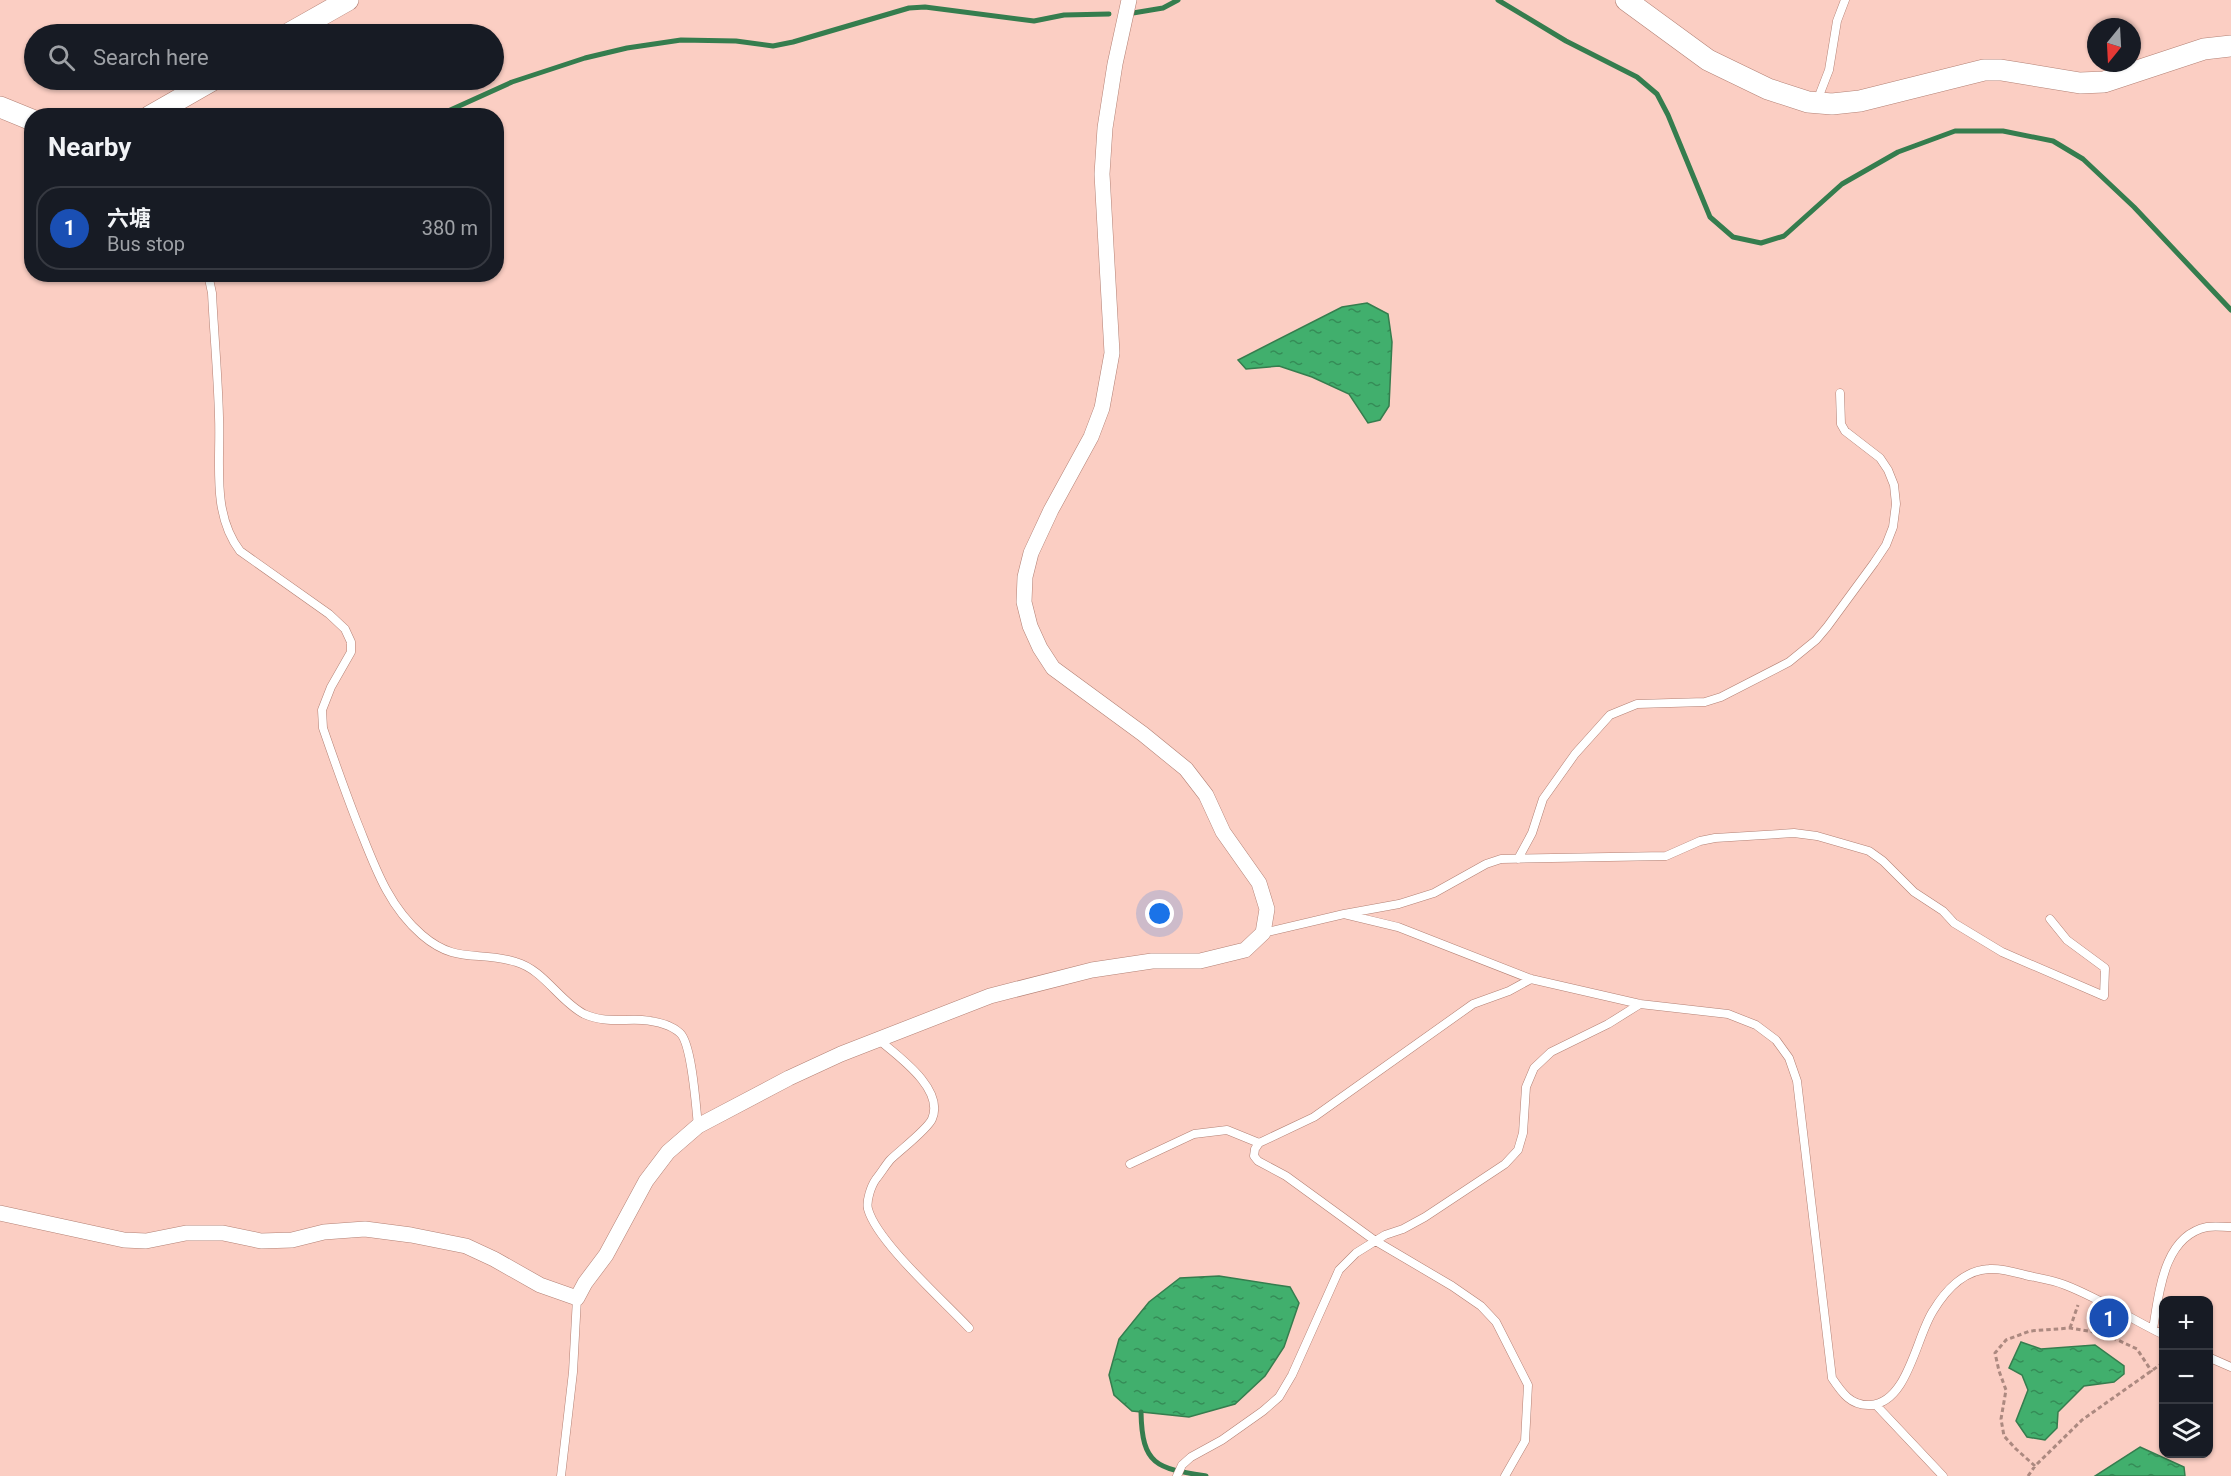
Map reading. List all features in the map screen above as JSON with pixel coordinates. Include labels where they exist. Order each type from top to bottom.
[{"type":"street","points":[[306,24],[348,0]]},
{"type":"street","points":[[0,1213],[124,1240],[146,1241],[186,1233],[223,1233],[261,1241],[292,1240],[324,1232],[365,1229],[411,1235],[466,1246],[494,1259],[540,1286],[577,1298],[606,1255],[646,1181],[668,1152],[698,1126],[789,1078],[842,1054],[990,996],[1092,970],[1152,961],[1200,961],[1245,950],[1263,933],[1267,909],[1259,883],[1223,832],[1206,795],[1186,769],[1162,748],[1053,668],[1030,626],[1024,602],[1025,577],[1031,553],[1051,510],[1091,437],[1101,408],[1112,353],[1102,174],[1105,128],[1115,64],[1130,0]]},
{"type":"street","points":[[1626,0],[1708,60],[1768,89],[1817,103],[1860,101],[1984,70],[2001,70],[2080,83],[2104,82],[2204,49],[2231,46]]},
{"type":"street","points":[[168,108],[197,90]]},
{"type":"street","points":[[0,107],[24,117]]},
{"type":"lane","points":[[1817,103],[1829,70],[1837,21],[1845,0]]},
{"type":"lane","points":[[210,282],[219,418],[218,476],[222,512],[231,539],[240,551],[329,614],[345,629],[351,642],[351,652],[331,687],[322,710],[323,728],[380,879],[393,904],[420,933],[439,949],[462,956],[497,957],[518,962],[534,971],[576,1009],[594,1018],[612,1021],[642,1020],[666,1024],[682,1034],[688,1047],[698,1126]]},
{"type":"lane","points":[[1518,859],[1532,833],[1543,799],[1575,754],[1610,715],[1637,704],[1705,702],[1721,697],[1789,662],[1816,640],[1868,572],[1886,544],[1893,527],[1896,504],[1894,484],[1880,458],[1845,431],[1841,424],[1840,393]]},
{"type":"lane","points":[[1263,933],[1408,902],[1452,885],[1486,864],[1501,859],[1666,856],[1700,841],[1715,838],[1794,833],[1818,836],[1869,850],[1914,892],[1942,911],[1954,923],[2002,952],[2104,996],[2105,968],[2067,940],[2050,919]]},
{"type":"lane","points":[[1344,914],[1398,927],[1531,979],[1640,1004],[1728,1014],[1756,1025],[1776,1040],[1789,1058],[1797,1081],[1832,1378],[1843,1394],[1858,1406],[1876,1405],[1888,1400],[1901,1383],[1931,1313],[1948,1289],[1967,1275],[1989,1269],[2065,1285],[2159,1333]]},
{"type":"lane","points":[[1505,1476],[1525,1441],[1528,1385],[1496,1322],[1481,1306],[1452,1286],[1374,1240],[1286,1176],[1258,1161],[1254,1156],[1259,1143],[1314,1117],[1366,1083],[1473,1004],[1509,991],[1531,979]]},
{"type":"lane","points":[[1177,1476],[1182,1466],[1191,1457],[1222,1440],[1279,1397],[1292,1375],[1339,1270],[1356,1253],[1374,1240],[1403,1229],[1425,1217],[1505,1164],[1518,1150],[1523,1133],[1526,1087],[1534,1068],[1551,1052],[1579,1036],[1608,1024],[1640,1004]]},
{"type":"lane","points":[[879,1040],[908,1064],[926,1083],[934,1101],[932,1119],[888,1162],[872,1185],[867,1207],[874,1224],[898,1254],[969,1328]]},
{"type":"lane","points":[[1130,1164],[1194,1134],[1227,1130],[1259,1143]]},
{"type":"lane","points":[[2152,1329],[2166,1269],[2175,1248],[2190,1234],[2207,1227],[2231,1227]]},
{"type":"lane","points":[[561,1476],[573,1372],[577,1298]]},
{"type":"lane","points":[[2213,1359],[2231,1367]]},
{"type":"lane","points":[[1876,1405],[1943,1476]]},
{"type":"path","points":[[2070,1328],[2083,1293]]},
{"type":"path","points":[[2035,1466],[2004,1436],[2001,1419],[2006,1390],[1995,1353],[2006,1340],[2030,1331],[2070,1328],[2105,1334],[2137,1349],[2152,1372]]},
{"type":"path","points":[[2028,1476],[2035,1466],[2082,1420],[2159,1366]]},
{"type":"water","points":[[1367,303],[1388,314],[1392,342],[1389,406],[1380,420],[1368,423],[1349,394],[1312,377],[1279,366],[1246,369],[1238,360],[1342,307]]},
{"type":"water","points":[[1219,1276],[1290,1287],[1299,1303],[1284,1347],[1265,1376],[1235,1404],[1189,1417],[1132,1411],[1114,1395],[1109,1375],[1119,1339],[1149,1302],[1180,1278]]},
{"type":"water","points":[[2021,1342],[2041,1349],[2095,1345],[2124,1366],[2124,1374],[2114,1382],[2084,1386],[2058,1412],[2057,1428],[2045,1440],[2027,1437],[2016,1421],[2028,1390],[2022,1375],[2009,1368]]},
{"type":"water","points":[[2140,1447],[2159,1456],[2159,1458],[2184,1467],[2185,1476],[2095,1476]]},
{"type":"waterway","points":[[1133,13],[1163,8],[1178,0]]},
{"type":"waterway","points":[[1498,0],[1566,41],[1637,77],[1657,94],[1710,217],[1733,237],[1761,243],[1784,236],[1842,184],[1898,152],[1955,131],[2003,131],[2053,141],[2083,159],[2134,207],[2231,310]]},
{"type":"waterway","points":[[504,86],[585,58],[627,48],[681,40],[736,41],[773,46],[909,8],[925,7],[1034,21],[1064,15],[1109,14]]},
{"type":"waterway","points":[[455,108],[494,90]]},
{"type":"waterway","points":[[1141,1412],[1145,1444],[1149,1454],[1156,1461],[1175,1470],[1206,1476]]},
{"type":"place","name":"六塘","points":[[2109,1318]]}]
